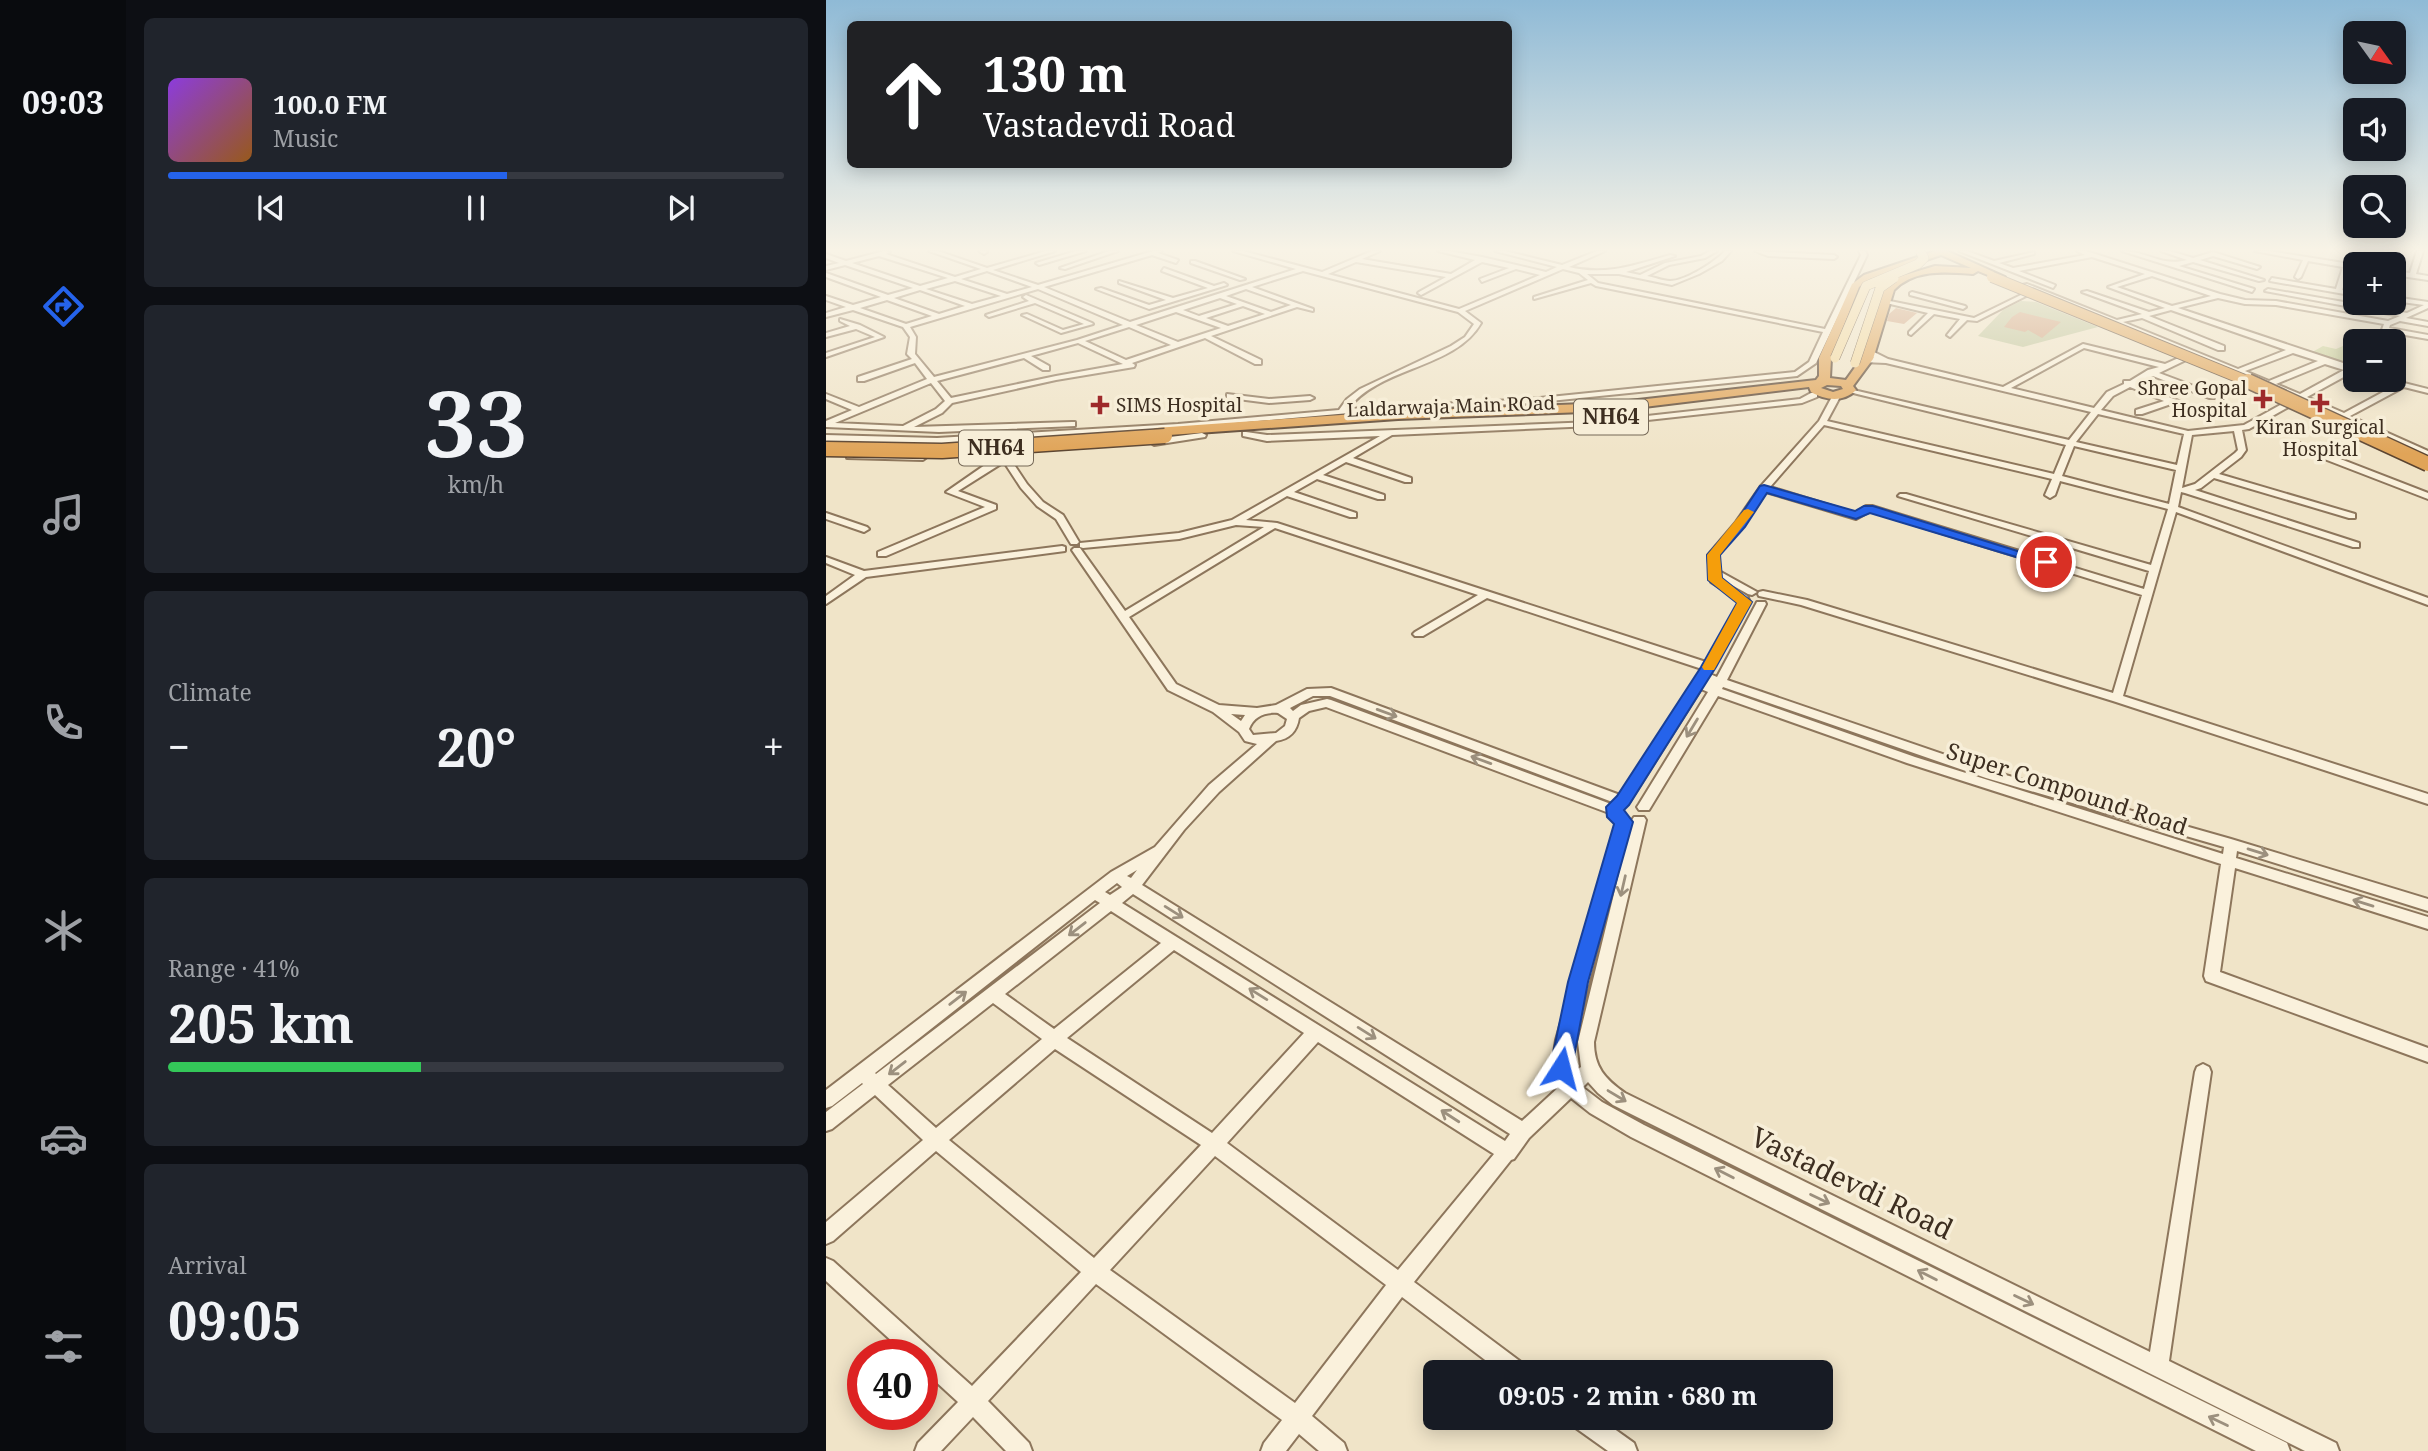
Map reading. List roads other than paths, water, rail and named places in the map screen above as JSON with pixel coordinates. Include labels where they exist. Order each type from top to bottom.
[{"type":"highway","points":[[1841,319],[1825,358],[1825,376],[1831,389],[1863,359],[1879,319]]},
{"type":"highway","points":[[2100,319],[2428,463]]},
{"type":"highway","name":"Laldarwaja Main ROad","points":[[1202,435],[1244,424],[1395,420],[1563,421],[1831,389]]},
{"type":"highway","name":"NH64","points":[[826,452],[942,452],[1244,424]]},
{"type":"highway","name":"NH64","points":[[826,443],[954,446],[1162,431],[1202,435]]},
{"type":"main road","points":[[1835,359],[1852,319]]},
{"type":"main road","points":[[1863,359],[1873,319]]},
{"type":"street","points":[[885,319],[906,326],[929,319]]},
{"type":"street","points":[[1028,319],[1063,332],[1090,324],[1078,319]]},
{"type":"street","points":[[1114,319],[1178,345]]},
{"type":"street","points":[[826,425],[932,380],[1079,341],[1147,319]]},
{"type":"street","points":[[1201,319],[1227,328]]},
{"type":"street","points":[[1126,362],[1256,319]]},
{"type":"street","points":[[1342,411],[1345,404],[1378,383],[1467,340],[1478,323],[1472,319]]},
{"type":"street","points":[[1758,319],[1826,331]]},
{"type":"street","points":[[1244,424],[1342,411],[1395,420],[1530,401],[1797,374],[1812,363],[1832,319]]},
{"type":"street","points":[[1911,333],[1925,319]]},
{"type":"street","points":[[1950,335],[1964,319]]},
{"type":"street","points":[[2091,319],[2428,463]]},
{"type":"street","points":[[2111,319],[2301,397],[2428,454]]},
{"type":"street","points":[[2107,325],[2131,319]]},
{"type":"street","points":[[2155,319],[2221,348]]},
{"type":"street","points":[[2203,319],[2343,367]]},
{"type":"street","points":[[2360,319],[2415,331],[2428,337]]},
{"type":"street","points":[[2386,329],[2399,319],[2428,324]]},
{"type":"street","points":[[826,335],[850,323]]},
{"type":"street","points":[[826,330],[850,323],[881,337],[826,352]]},
{"type":"street","points":[[906,326],[913,337],[911,354],[949,401]]},
{"type":"street","points":[[826,352],[871,331]]},
{"type":"street","points":[[2412,345],[2415,331]]},
{"type":"street","points":[[1206,335],[1258,362]]},
{"type":"street","points":[[904,429],[939,411],[949,401],[1131,365],[1079,341]]},
{"type":"street","points":[[2003,390],[2083,346],[2163,366]]},
{"type":"street","points":[[2239,371],[2290,351]]},
{"type":"street","points":[[1025,355],[1046,369]]},
{"type":"street","points":[[2050,495],[2071,443],[2110,394],[2127,383],[2183,358]]},
{"type":"street","points":[[1863,359],[1886,361],[2188,433],[2246,427],[2343,375]]},
{"type":"street","points":[[861,379],[917,360]]},
{"type":"street","points":[[2269,384],[2323,362]]},
{"type":"street","points":[[2151,372],[2212,396]]},
{"type":"street","points":[[2406,385],[2424,390],[2428,382]]},
{"type":"street","points":[[2127,383],[2196,411]]},
{"type":"street","points":[[2139,412],[2194,388]]},
{"type":"street","points":[[2181,469],[1831,389],[1822,422],[1764,488],[1740,524],[1713,555],[1717,573],[1715,580],[1755,599],[1801,608],[1812,606],[2117,698],[2428,799]]},
{"type":"street","points":[[2343,417],[2388,392]]},
{"type":"street","points":[[826,396],[858,410]]},
{"type":"street","points":[[1230,396],[1269,401],[1310,398]]},
{"type":"street","points":[[1244,424],[1269,401]]},
{"type":"street","points":[[826,425],[939,430],[1162,418],[1162,431],[930,441],[826,438]]},
{"type":"street","points":[[826,560],[863,574],[1197,533],[1235,522],[1287,493],[1346,459],[1395,420]]},
{"type":"street","points":[[1822,422],[2057,477],[2172,508],[2428,602]]},
{"type":"street","points":[[2176,493],[2198,486],[2242,450],[2238,428]]},
{"type":"street","points":[[2117,698],[2172,508],[2188,433]]},
{"type":"street","points":[[826,452],[888,457],[1006,454],[1161,442],[1202,435]]},
{"type":"street","points":[[888,457],[890,450],[912,441]]},
{"type":"street","points":[[916,457],[928,451],[932,445],[930,441]]},
{"type":"street","points":[[2291,443],[2428,496]]},
{"type":"street","points":[[1006,454],[1024,486],[1040,504],[1060,517],[1172,687],[1217,709],[1246,733],[1271,740]]},
{"type":"street","points":[[882,554],[991,508],[993,505],[950,492],[1006,454]]},
{"type":"street","points":[[1346,459],[1408,480]]},
{"type":"street","points":[[2212,475],[2352,516]]},
{"type":"street","points":[[1316,476],[1381,497]]},
{"type":"street","points":[[1764,488],[1856,516],[1868,509],[2147,593]]},
{"type":"street","points":[[2186,490],[2356,545]]},
{"type":"street","points":[[1287,493],[1353,515]]},
{"type":"street","points":[[1903,496],[2155,569]]},
{"type":"street","points":[[826,516],[864,529]]},
{"type":"street","name":"Super Compound Road","points":[[1235,522],[1275,525],[1488,594],[1703,676],[1718,686],[1911,760],[2227,863],[2428,923]]},
{"type":"street","points":[[1124,616],[1275,525]]},
{"type":"street","points":[[826,601],[863,574]]},
{"type":"street","points":[[1419,634],[1488,594]]},
{"type":"street","points":[[1570,1086],[1561,1068],[1564,1040],[1627,810],[1703,676],[1755,599]]},
{"type":"street","points":[[1272,1451],[1399,1284],[1523,1132],[1589,1070],[1585,1057],[1586,1042],[1627,810],[1718,686],[1755,599]]},
{"type":"street","name":"Super Compound Road","points":[[1718,686],[1991,775],[2231,844],[2428,905]]},
{"type":"street","points":[[1217,709],[1258,712],[1278,709],[1311,692],[1331,692],[1627,810]]},
{"type":"street","points":[[826,1100],[869,1078],[993,994],[1133,886],[1161,848],[1242,760],[1291,728],[1293,716],[1306,708],[1327,703],[1627,810]]},
{"type":"street","points":[[1278,709],[1293,716]]},
{"type":"street","points":[[1242,760],[1248,718],[1258,712]]},
{"type":"street","points":[[2231,844],[2212,969],[2214,979],[2428,1055]]},
{"type":"street","points":[[826,1123],[869,1078],[1116,876],[1161,848]]},
{"type":"street","points":[[1116,876],[1523,1132]]},
{"type":"street","points":[[1095,893],[1508,1153]]},
{"type":"street","points":[[826,1234],[1054,1039],[1173,942]]},
{"type":"street","points":[[993,994],[1054,1039],[1214,1144],[1502,1360]]},
{"type":"street","points":[[926,1451],[1317,1031]]},
{"type":"street","name":"Vastadevdi Road","points":[[1589,1070],[1603,1088],[1619,1099],[2328,1451]]},
{"type":"street","points":[[2158,1367],[2203,1072]]},
{"type":"street","points":[[869,1078],[936,1140],[1095,1271],[1297,1418],[1336,1451]]},
{"type":"street","name":"Vastadevdi Road","points":[[1570,1086],[1605,1112],[1690,1157],[2279,1451]]},
{"type":"street","points":[[826,1268],[904,1339]]},
{"type":"street","points":[[938,1369],[1021,1451]]},
{"type":"street","points":[[1597,1430],[1626,1451]]},
{"type":"place","name":"Shree Gopal Hospital","points":[[2263,399]]},
{"type":"place","name":"Kiran Surgical Hospital","points":[[2320,403]]},
{"type":"place","name":"SIMS Hospital","points":[[1100,405]]}]
